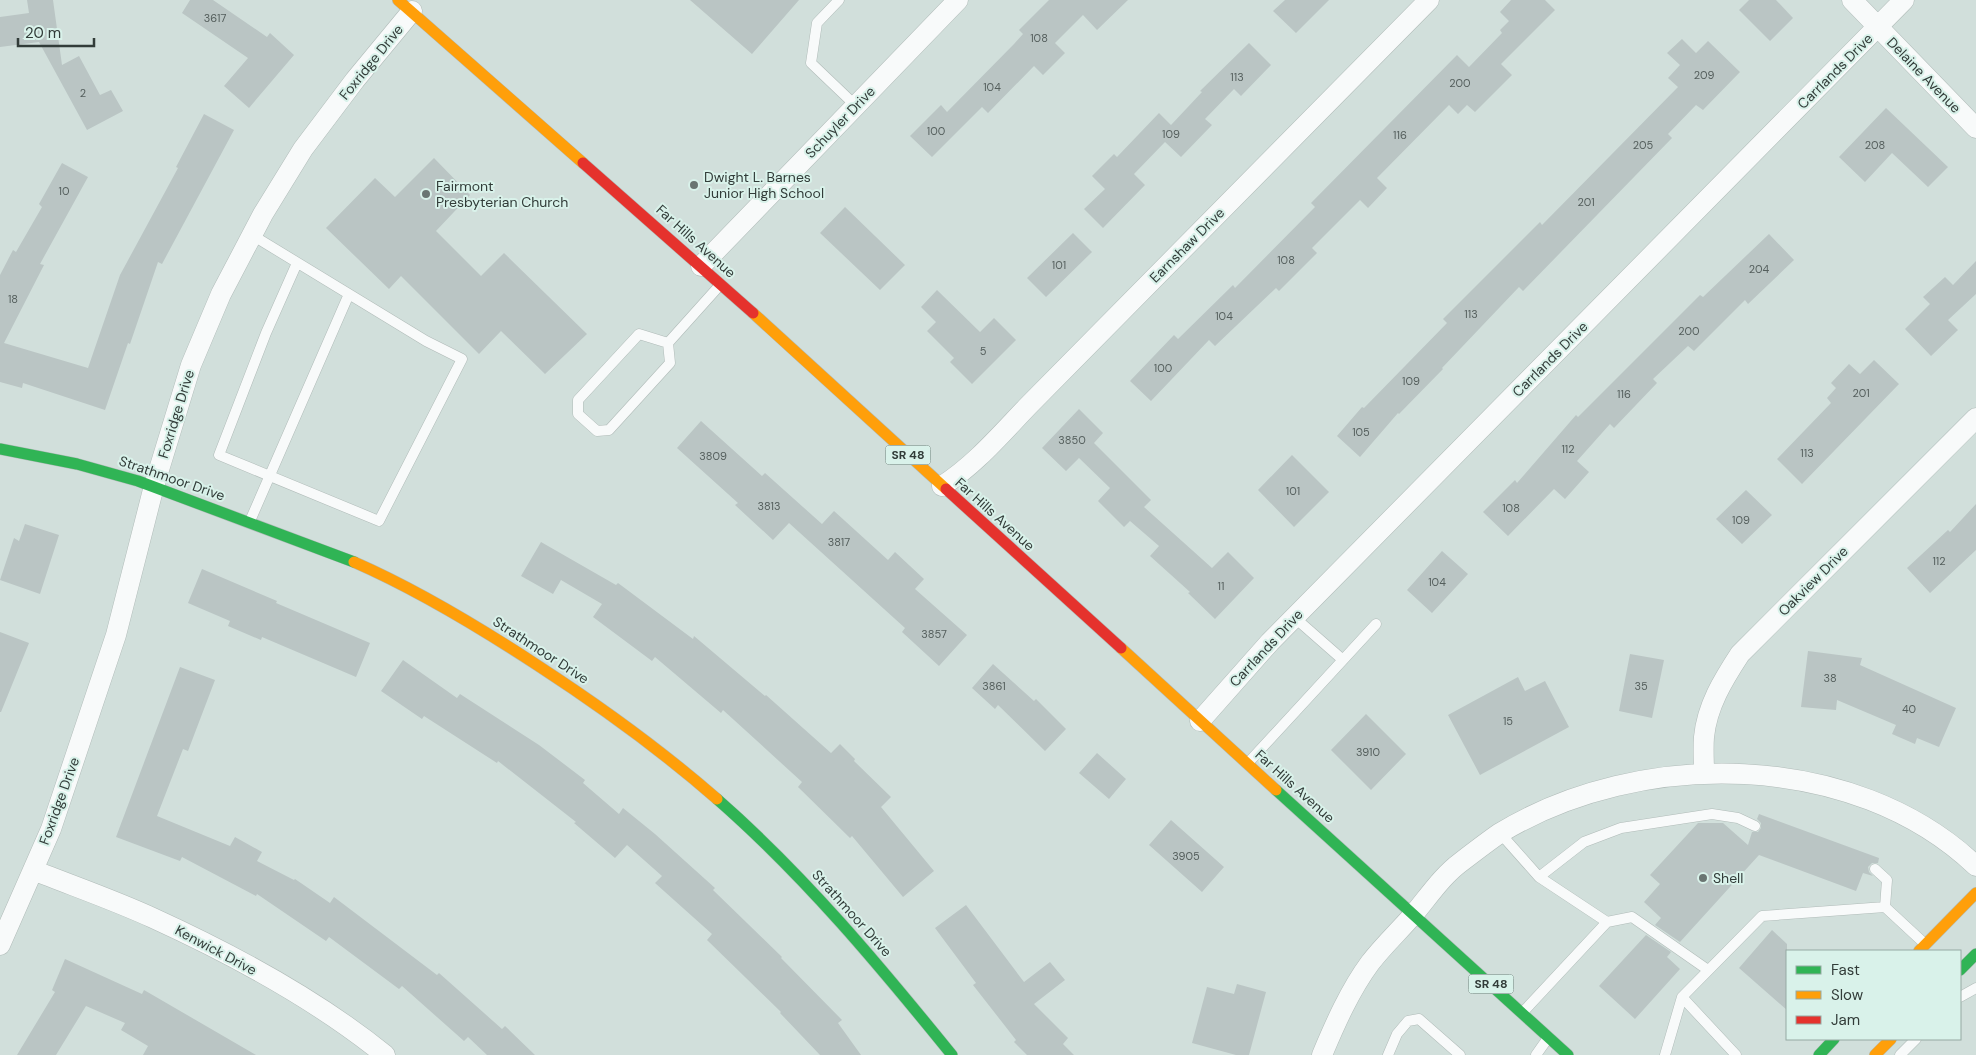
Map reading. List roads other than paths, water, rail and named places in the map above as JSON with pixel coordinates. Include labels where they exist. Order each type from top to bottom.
[{"type":"main road","name":"Far Hills Avenue","points":[[405,6],[721,284],[1568,1055]]},
{"type":"main road","name":"Strathmoor Drive","points":[[0,449],[103,470],[154,486],[343,557],[432,601],[584,694],[655,747],[729,810],[799,877],[865,948],[952,1055]]},
{"type":"main road","points":[[1923,948],[1976,893]]},
{"type":"main road","points":[[1961,969],[1976,954]]},
{"type":"main road","points":[[1819,1055],[1833,1040]]},
{"type":"main road","points":[[1875,1055],[1890,1040]]},
{"type":"street","name":"Schuyler Drive","points":[[701,266],[958,0]]},
{"type":"street","name":"Earnshaw Drive","points":[[942,486],[980,458],[1029,405],[1429,0]]},
{"type":"street","name":"Delaine Avenue","points":[[1852,0],[1976,128]]},
{"type":"street","name":"Carrlands Drive","points":[[1200,721],[1294,617],[1904,0]]},
{"type":"street","name":"Foxridge Drive","points":[[0,945],[51,829],[116,635],[154,486],[191,365],[221,294],[252,236],[303,150],[355,80],[405,6]]},
{"type":"street","name":"Oakview Drive","points":[[1704,773],[1704,737],[1708,715],[1720,685],[1740,654],[1976,418]]},
{"type":"street","points":[[1322,1055],[1338,1017],[1370,963],[1440,880],[1500,834],[1545,811],[1601,791],[1652,779],[1704,773],[1783,777],[1828,786],[1877,802],[1924,826],[1962,853],[1976,866]]},
{"type":"street","name":"Kenwick Drive","points":[[33,870],[152,917],[223,952],[298,994],[385,1055]]},
{"type":"lane","points":[[839,0],[818,23],[811,63],[856,105]]},
{"type":"lane","points":[[252,236],[349,294],[426,341],[462,359],[379,521],[219,455],[266,333],[297,263]]},
{"type":"lane","points":[[668,343],[639,334],[578,400],[578,414],[596,431],[609,430],[670,363],[668,343],[721,284]]},
{"type":"lane","points":[[250,522],[349,294]]},
{"type":"lane","points":[[1294,617],[1344,660]]},
{"type":"lane","points":[[1247,764],[1376,624]]},
{"type":"lane","points":[[1539,877],[1584,842],[1621,828],[1712,814],[1738,818],[1754,826]]},
{"type":"lane","points":[[1500,834],[1539,877],[1607,922]]},
{"type":"lane","points":[[1875,869],[1887,880],[1885,907],[1923,948]]},
{"type":"lane","points":[[1665,1055],[1682,997],[1762,916],[1885,907]]},
{"type":"lane","points":[[1523,1013],[1607,922],[1632,917],[1708,970]]},
{"type":"lane","points":[[1961,996],[1976,988]]},
{"type":"lane","points":[[1682,997],[1736,1055]]},
{"type":"lane","points":[[1388,1055],[1397,1034],[1408,1021],[1419,1019],[1460,1055]]},
{"type":"lane","points":[[1536,1055],[1549,1037]]},
{"type":"lane","points":[[1900,1055],[1915,1040]]},
{"type":"place","name":"Dwight L. Barnes Junior High School","points":[[694,185]]},
{"type":"place","name":"Fairmont Presbyterian Church","points":[[426,194]]},
{"type":"place","name":"Shell","points":[[1703,878]]}]
